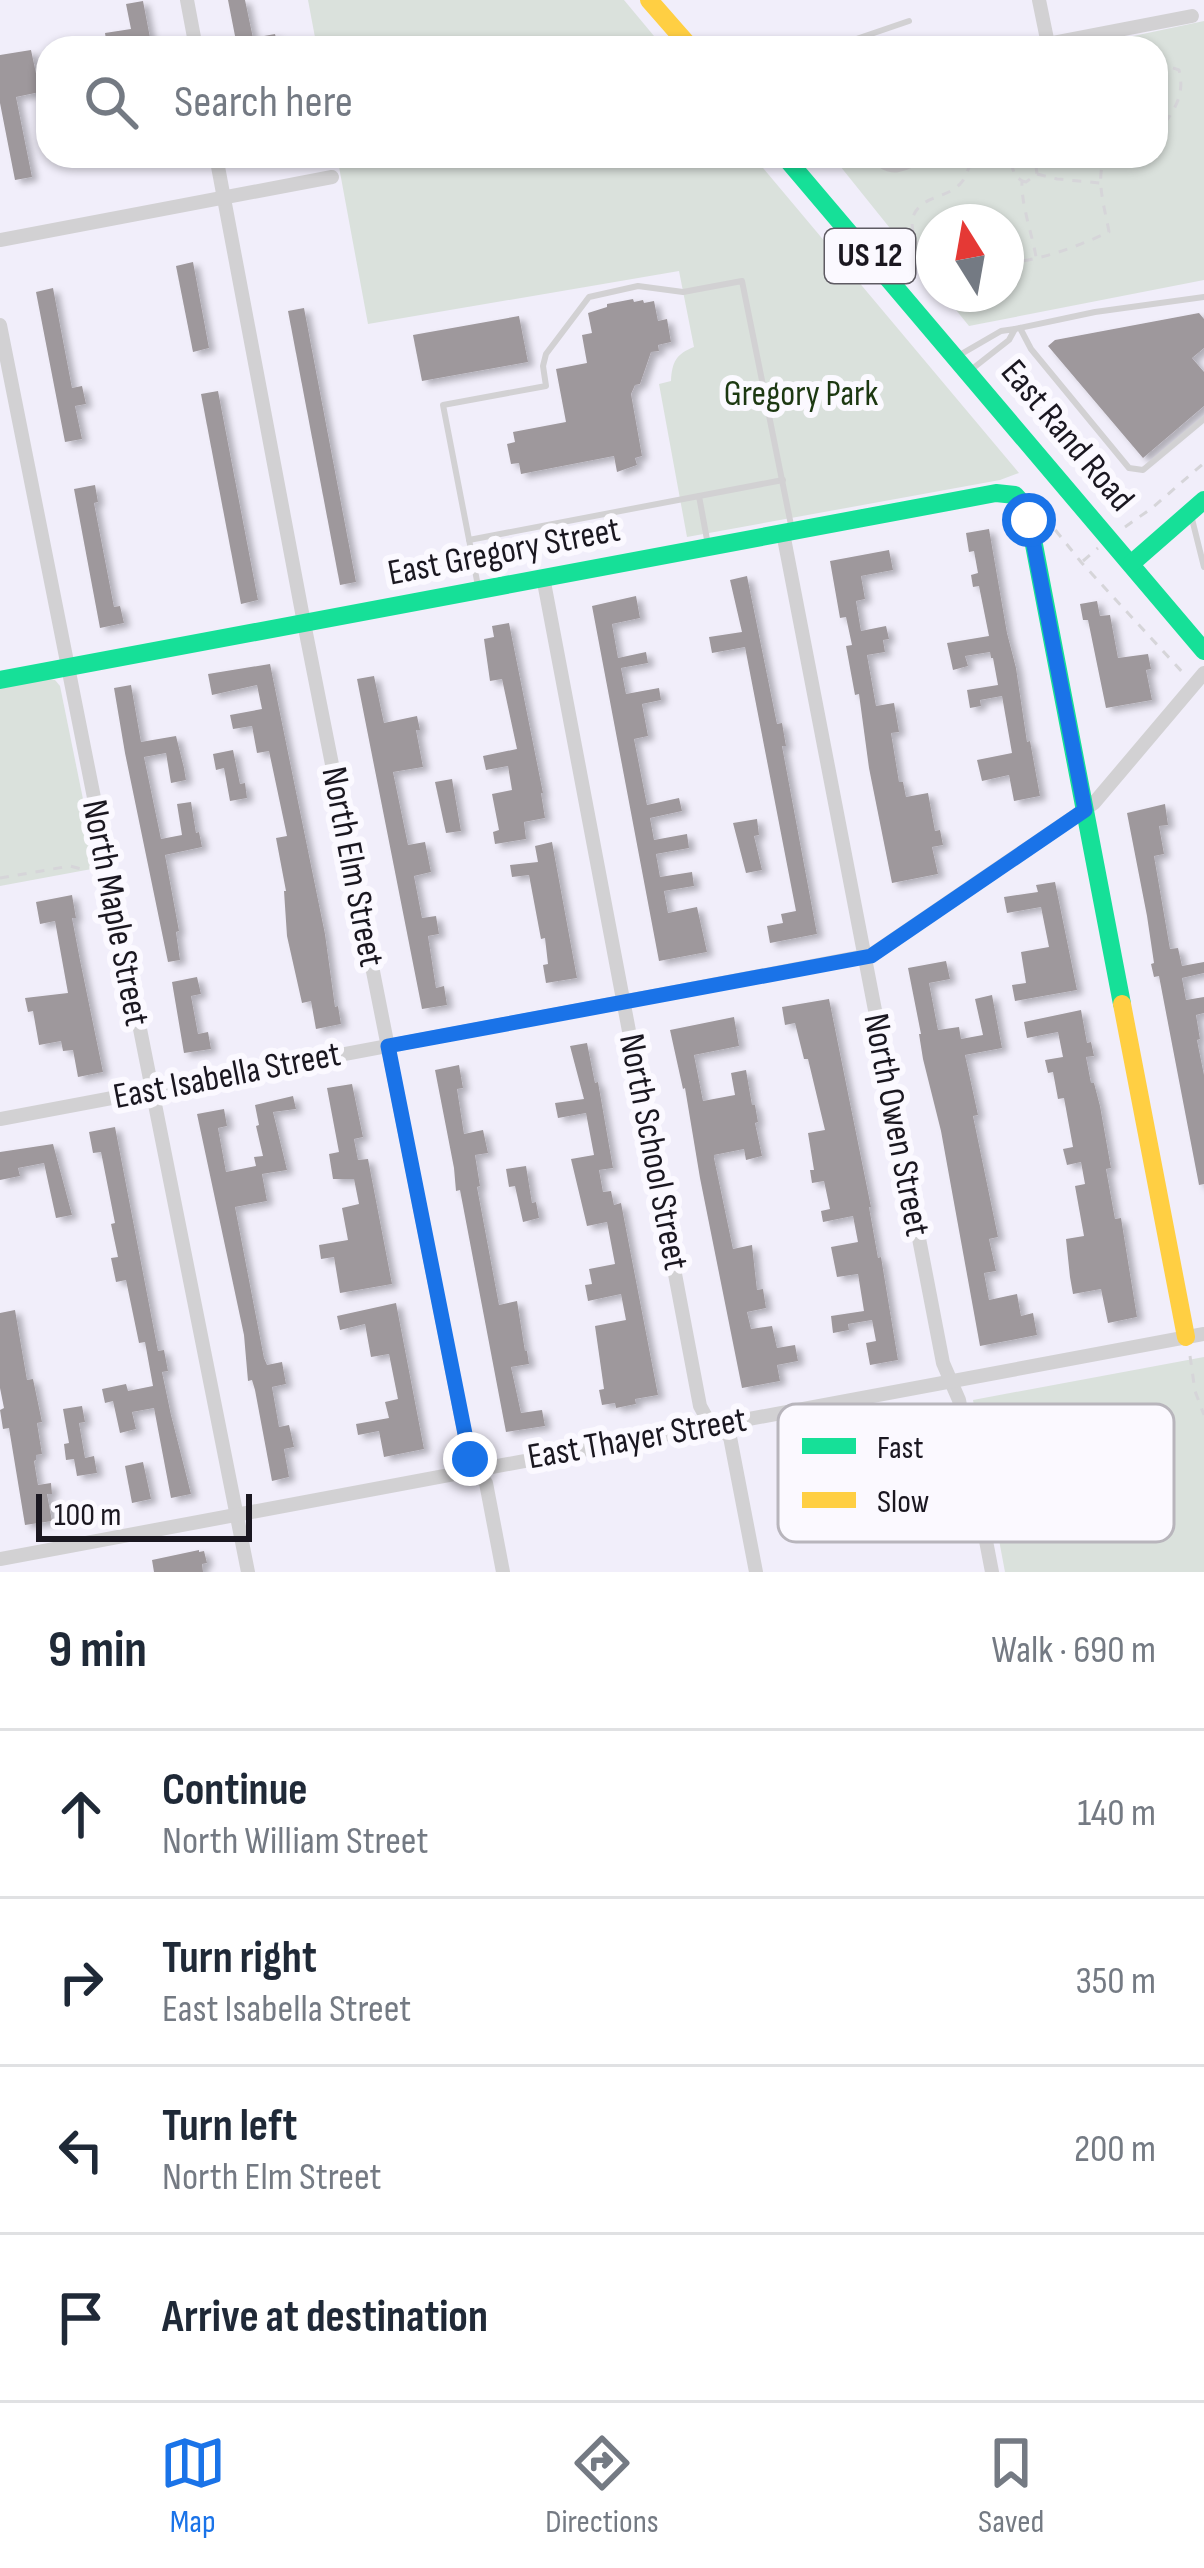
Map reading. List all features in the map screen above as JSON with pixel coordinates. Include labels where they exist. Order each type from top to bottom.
[{"type":"street","points":[[187,0],[194,36]]},
{"type":"street","points":[[649,0],[680,36]]},
{"type":"street","points":[[1039,0],[1046,36]]},
{"type":"street","points":[[1089,36],[1192,16]]},
{"type":"street","name":"North Elm Street","points":[[218,168],[469,1456],[488,1488],[503,1572]]},
{"type":"street","name":"East Rand Road","points":[[794,168],[1204,651]]},
{"type":"street","points":[[0,241],[332,177]]},
{"type":"street","name":"North Maple Street","points":[[0,325],[248,1572]]},
{"type":"street","name":"East Gregory Street","points":[[0,680],[996,493],[1009,493],[1023,506]]},
{"type":"street","points":[[1023,506],[1193,1342]]},
{"type":"street","points":[[1132,563],[1197,506]]},
{"type":"street","name":"North Owen Street","points":[[788,532],[943,1363],[960,1404]]},
{"type":"street","name":"North School Street","points":[[543,578],[700,1406],[711,1426],[730,1437],[756,1572]]},
{"type":"street","name":"East Isabella Street","points":[[0,1119],[864,958],[1085,810],[1204,673]]},
{"type":"street","name":"East Thayer Street","points":[[830,1404],[1193,1342]]},
{"type":"street","name":"East Thayer Street","points":[[0,1559],[778,1414]]},
{"type":"street","name":"North Owen Street","points":[[986,1542],[992,1572]]},
{"type":"lane","points":[[865,36],[909,21]]},
{"type":"lane","points":[[478,590],[443,405],[546,386],[543,358],[564,326],[589,297],[613,290],[642,286],[683,292],[742,281],[783,480],[788,532]]},
{"type":"lane","points":[[962,363],[1000,331],[1204,297]]},
{"type":"lane","points":[[962,363],[1010,340],[1018,328]]},
{"type":"lane","points":[[1018,328],[1130,468],[1143,470],[1204,419]]},
{"type":"lane","points":[[469,540],[783,480]]},
{"type":"lane","points":[[699,496],[709,547]]},
{"type":"lane","points":[[1197,506],[1203,561]]},
{"type":"path","points":[[1168,66],[1179,70],[1183,86],[1168,117]]},
{"type":"path","points":[[920,204],[960,184],[969,168]]},
{"type":"path","points":[[1013,168],[1015,176],[1026,182],[1037,174]]},
{"type":"path","points":[[1037,168],[1037,174]]},
{"type":"path","points":[[1024,260],[1109,232],[1100,168]]},
{"type":"path","points":[[1037,174],[1100,183]]},
{"type":"path","points":[[1022,181],[1022,202],[1029,215],[1036,258]]},
{"type":"path","points":[[916,210],[912,227],[916,241]]},
{"type":"path","points":[[1131,521],[1204,464]]},
{"type":"path","points":[[1023,506],[1040,511],[1186,676]]},
{"type":"path","points":[[52,862],[59,868]]},
{"type":"path","points":[[0,878],[74,866],[86,870]]},
{"type":"path","points":[[1193,1342],[1195,1391],[1204,1415]]},
{"type":"green space","points":[[308,0],[624,0],[654,36],[315,36]]},
{"type":"green space","points":[[1204,21],[1204,280],[969,326],[958,312],[1024,312],[1024,204],[916,204],[916,261],[842,168],[1168,168],[1168,36],[1133,36]]},
{"type":"green space","name":"Gregory Park","points":[[339,168],[763,168],[1019,473],[687,537],[659,384],[671,381],[676,360],[694,347],[679,271],[368,324]]},
{"type":"green space","points":[[47,679],[60,686],[97,868],[0,886],[0,688]]},
{"type":"green space","points":[[1204,1357],[1204,1572],[1005,1572],[999,1542],[1174,1542],[1174,1404],[974,1404],[973,1400]]},
{"type":"building","points":[[228,0],[245,0],[253,36],[235,36]]},
{"type":"building","points":[[143,1],[150,36],[105,36],[131,29],[126,4]]},
{"type":"building","points":[[31,50],[36,93],[16,97],[32,177],[15,180],[0,103],[0,55]]},
{"type":"building","points":[[193,262],[209,348],[193,352],[176,266]]},
{"type":"building","points":[[53,288],[72,388],[82,386],[86,404],[75,406],[82,439],[65,442],[36,292]]},
{"type":"building","points":[[633,299],[654,301],[658,321],[667,319],[671,342],[651,352],[640,384],[631,394],[642,456],[635,458],[637,465],[617,472],[614,456],[521,474],[519,463],[511,464],[507,444],[515,442],[513,432],[566,422],[556,369],[587,363],[582,335],[592,333],[588,313]]},
{"type":"building","points":[[304,308],[356,582],[340,585],[288,311]]},
{"type":"building","points":[[1199,313],[1204,319],[1204,348],[1192,358],[1204,372],[1204,406],[1143,458],[1048,346],[1055,340]]},
{"type":"building","points":[[519,316],[528,362],[422,381],[413,335]]},
{"type":"building","points":[[218,391],[258,600],[241,604],[201,394]]},
{"type":"building","points":[[95,485],[98,502],[94,503],[114,607],[120,606],[124,623],[100,628],[74,489]]},
{"type":"building","points":[[989,529],[1040,796],[1014,801],[1009,775],[982,781],[977,760],[1012,753],[1002,696],[980,700],[981,706],[970,708],[967,690],[998,685],[993,658],[990,652],[965,656],[968,666],[953,670],[947,643],[989,636],[979,586],[973,587],[971,575],[978,573],[966,533]]},
{"type":"building","points":[[889,550],[893,570],[861,576],[865,599],[856,601],[861,631],[886,626],[885,652],[867,655],[876,706],[894,703],[899,732],[891,733],[899,782],[903,782],[906,797],[928,793],[935,831],[940,830],[943,845],[932,847],[938,874],[892,883],[859,694],[855,695],[846,646],[852,645],[846,617],[840,618],[830,561]]},
{"type":"building","points":[[747,576],[777,724],[782,723],[786,746],[782,746],[817,934],[770,943],[767,926],[783,923],[781,914],[796,911],[745,647],[712,653],[709,637],[742,632],[730,580]]},
{"type":"building","points":[[636,596],[640,618],[612,624],[618,658],[646,652],[648,663],[621,668],[626,694],[659,688],[661,700],[642,704],[648,736],[634,739],[647,805],[679,798],[682,811],[650,818],[654,840],[687,834],[689,848],[656,854],[660,877],[692,872],[694,886],[664,891],[668,913],[697,907],[707,952],[659,961],[592,606]]},
{"type":"building","points":[[1097,601],[1100,616],[1110,615],[1118,658],[1148,654],[1152,700],[1106,708],[1088,620],[1083,620],[1080,604]]},
{"type":"building","points":[[509,623],[545,818],[524,822],[526,839],[495,844],[493,832],[499,830],[492,794],[512,790],[508,766],[486,770],[483,756],[517,749],[502,679],[490,681],[484,639],[494,637],[492,626]]},
{"type":"building","points":[[270,664],[341,1024],[316,1029],[311,1001],[302,1003],[287,936],[286,891],[276,838],[287,836],[269,751],[257,753],[252,726],[233,729],[230,715],[262,709],[257,685],[212,695],[208,674]]},
{"type":"building","points":[[374,676],[384,723],[417,716],[423,767],[393,772],[408,845],[425,842],[431,872],[414,876],[422,918],[436,916],[439,934],[428,936],[436,988],[444,986],[447,1005],[422,1009],[357,679]]},
{"type":"building","points":[[131,685],[141,742],[176,736],[184,768],[186,780],[171,783],[166,753],[144,757],[161,839],[182,835],[177,804],[191,802],[202,847],[165,855],[180,960],[168,962],[114,688]]},
{"type":"building","points":[[233,750],[247,798],[230,801],[224,768],[216,770],[213,754]]},
{"type":"building","points":[[452,779],[461,831],[446,833],[435,782]]},
{"type":"building","points":[[1165,804],[1168,825],[1159,826],[1164,854],[1154,856],[1170,949],[1178,948],[1182,966],[1204,962],[1204,973],[1182,978],[1186,1000],[1204,997],[1204,1013],[1196,1015],[1204,1075],[1204,1184],[1199,1185],[1159,976],[1154,977],[1151,964],[1127,813]]},
{"type":"building","points":[[757,819],[759,835],[754,836],[762,870],[746,873],[733,823]]},
{"type":"building","points":[[552,842],[577,978],[546,983],[545,938],[541,939],[529,875],[512,877],[510,865],[538,862],[535,846]]},
{"type":"building","points":[[1055,882],[1077,990],[1015,1001],[1012,985],[1026,983],[1021,952],[1049,947],[1041,907],[1007,913],[1004,897],[1038,892],[1036,885]]},
{"type":"building","points":[[72,895],[76,918],[72,918],[103,1072],[78,1077],[73,1050],[63,1051],[61,1041],[39,1045],[33,1011],[28,1012],[25,998],[68,993],[55,921],[40,924],[36,902]]},
{"type":"building","points":[[946,961],[950,979],[929,983],[938,1030],[959,1027],[961,1039],[983,1035],[975,999],[992,995],[1002,1048],[965,1055],[998,1237],[989,1239],[996,1271],[984,1273],[989,1300],[1017,1294],[1021,1316],[1033,1313],[1037,1335],[980,1346],[908,968]]},
{"type":"building","points":[[197,977],[201,994],[191,996],[198,1034],[208,1032],[211,1049],[184,1053],[172,982]]},
{"type":"building","points":[[829,999],[898,1360],[870,1365],[866,1343],[876,1341],[872,1320],[848,1324],[849,1330],[833,1333],[831,1316],[864,1311],[858,1274],[837,1277],[831,1247],[858,1242],[853,1216],[823,1222],[821,1211],[830,1209],[824,1181],[812,1183],[808,1133],[825,1130],[808,1059],[804,1059],[795,1023],[785,1025],[782,1007]]},
{"type":"building","points":[[1081,1010],[1094,1056],[1086,1057],[1100,1106],[1111,1168],[1106,1169],[1115,1219],[1121,1218],[1137,1317],[1108,1323],[1101,1289],[1073,1294],[1070,1277],[1066,1239],[1084,1236],[1075,1186],[1085,1184],[1081,1162],[1067,1165],[1063,1149],[1073,1147],[1064,1098],[1058,1099],[1053,1072],[1048,1073],[1045,1060],[1063,1057],[1058,1032],[1027,1038],[1024,1022]]},
{"type":"building","points":[[734,1017],[739,1046],[694,1055],[703,1101],[735,1095],[731,1073],[746,1070],[762,1156],[746,1160],[744,1149],[714,1158],[733,1249],[752,1245],[757,1290],[763,1289],[766,1308],[747,1312],[751,1329],[772,1326],[777,1348],[795,1345],[798,1361],[777,1365],[780,1381],[742,1388],[670,1030]]},
{"type":"building","points":[[587,1043],[613,1168],[599,1170],[603,1192],[611,1191],[614,1205],[621,1203],[658,1395],[616,1408],[615,1403],[602,1405],[595,1326],[626,1320],[621,1294],[588,1301],[589,1269],[615,1264],[607,1222],[587,1226],[571,1159],[594,1155],[586,1113],[558,1118],[555,1103],[584,1099],[570,1046]]},
{"type":"building","points":[[459,1065],[463,1088],[457,1089],[464,1134],[483,1130],[488,1153],[475,1155],[477,1187],[499,1305],[517,1301],[527,1351],[529,1364],[511,1367],[521,1413],[542,1410],[545,1426],[506,1432],[435,1070]]},
{"type":"building","points":[[352,1084],[363,1137],[354,1139],[358,1160],[368,1159],[392,1284],[340,1293],[334,1257],[321,1259],[319,1245],[348,1240],[342,1208],[359,1204],[354,1179],[333,1179],[329,1154],[339,1152],[327,1088]]},
{"type":"building","points":[[293,1096],[296,1109],[273,1112],[287,1170],[262,1174],[267,1201],[235,1207],[264,1358],[267,1365],[282,1362],[286,1384],[272,1387],[279,1427],[289,1425],[294,1447],[284,1449],[289,1477],[272,1481],[197,1114],[224,1109],[227,1126],[218,1128],[226,1172],[256,1166],[254,1157],[263,1156],[255,1105]]},
{"type":"building","points":[[115,1127],[158,1351],[164,1350],[168,1371],[162,1372],[191,1494],[171,1498],[154,1408],[132,1412],[136,1429],[120,1433],[113,1401],[105,1403],[102,1389],[153,1386],[126,1280],[116,1282],[111,1258],[118,1257],[111,1224],[115,1223],[101,1152],[93,1153],[89,1132]]},
{"type":"building","points":[[53,1144],[72,1215],[56,1218],[44,1163],[18,1168],[20,1176],[0,1180],[0,1152]]},
{"type":"building","points":[[526,1166],[539,1218],[523,1222],[506,1169]]},
{"type":"building","points":[[396,1303],[424,1449],[384,1457],[379,1431],[358,1435],[356,1424],[389,1418],[385,1402],[398,1399],[389,1354],[371,1357],[365,1324],[340,1330],[337,1316]]},
{"type":"building","points":[[15,1310],[27,1380],[33,1379],[42,1422],[37,1423],[42,1454],[34,1461],[38,1485],[51,1483],[52,1494],[47,1494],[52,1521],[25,1525],[9,1428],[3,1429],[0,1410],[4,1408],[0,1313]]},
{"type":"building","points":[[82,1406],[85,1422],[79,1423],[85,1458],[94,1456],[97,1473],[77,1476],[74,1459],[66,1460],[64,1444],[69,1443],[63,1409]]},
{"type":"building","points":[[143,1462],[151,1499],[132,1503],[125,1466]]},
{"type":"building","points":[[204,1551],[207,1563],[202,1564],[203,1572],[154,1572],[152,1560]]},
{"type":"traffic: fast","points":[[794,168],[1204,651]]},
{"type":"traffic: fast","points":[[0,680],[996,493],[1015,495],[1024,505],[1031,529],[1122,1004]]},
{"type":"traffic: fast","points":[[1132,563],[1204,500]]},
{"type":"traffic: slow","points":[[649,0],[680,36]]},
{"type":"traffic: slow","points":[[1122,1004],[1186,1337]]},
{"type":"route","points":[[470,1459],[388,1046],[871,956],[1085,810],[1029,520]]}]
